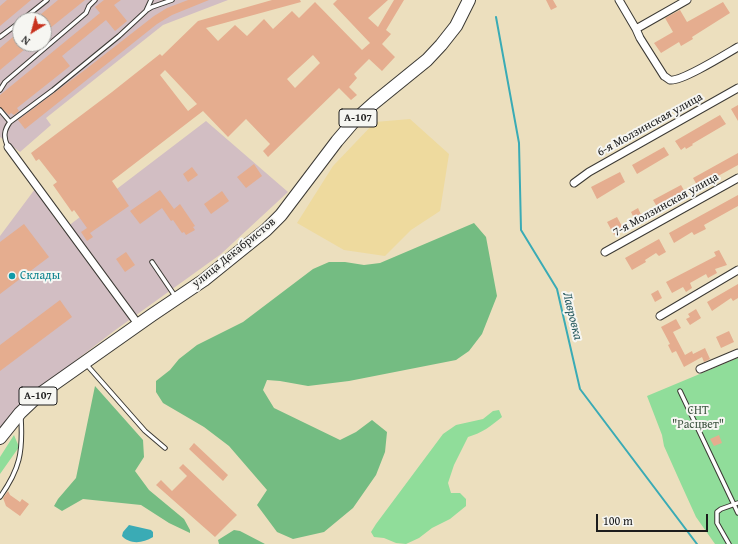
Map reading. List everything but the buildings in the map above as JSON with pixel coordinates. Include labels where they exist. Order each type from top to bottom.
[{"type":"highway","name":"улица Декабристов","points":[[0,438],[20,413],[40,394],[138,324],[204,280],[251,243],[281,215],[336,141],[374,103],[427,60],[441,45],[456,26],[469,0]]},
{"type":"street","points":[[619,0],[640,38],[664,76],[670,80],[678,79],[693,72],[738,47]]},
{"type":"street","points":[[636,29],[687,0]]},
{"type":"street","name":"6-я Молзинская улица","points":[[574,183],[589,172],[738,88]]},
{"type":"street","points":[[8,146],[138,324]]},
{"type":"street","name":"7-я Молзинская улица","points":[[605,252],[738,178]]},
{"type":"street","points":[[660,316],[738,270]]},
{"type":"street","points":[[700,369],[738,353]]},
{"type":"lane","points":[[32,12],[47,0]]},
{"type":"lane","points":[[0,90],[5,82],[86,13],[95,0]]},
{"type":"lane","points":[[146,10],[151,0]]},
{"type":"lane","points":[[8,146],[5,141],[4,129],[10,122],[53,90],[119,36],[146,10],[172,0]]},
{"type":"lane","points":[[0,37],[12,28]]},
{"type":"lane","points":[[0,80],[5,82]]},
{"type":"lane","points":[[0,110],[10,122]]},
{"type":"lane","points":[[152,262],[176,298]]},
{"type":"lane","points":[[84,362],[145,431],[165,448]]},
{"type":"lane","points":[[680,391],[738,513]]},
{"type":"lane","points":[[0,497],[12,480],[22,452],[20,413]]},
{"type":"lane","points":[[729,544],[716,523],[717,512],[738,503]]},
{"type":"shaded area","points":[[0,0],[228,0],[163,25],[46,118],[51,125],[20,152],[0,137]]},
{"type":"shaded area","points":[[206,121],[288,192],[221,254],[114,331],[23,401],[0,429],[0,236],[35,189],[63,230]]},
{"type":"green space","points":[[474,223],[486,237],[497,296],[482,334],[469,351],[456,360],[349,381],[308,386],[267,380],[263,390],[274,408],[340,440],[356,432],[372,420],[387,432],[385,452],[376,475],[353,508],[324,532],[293,539],[277,532],[257,505],[267,490],[229,446],[204,427],[163,403],[156,392],[156,381],[170,370],[179,359],[197,345],[243,322],[313,269],[329,262],[345,262],[364,265],[380,263]]},
{"type":"green space","name":"СНТ \"Расцвет\"","points":[[738,358],[738,544],[715,544],[696,517],[664,446],[662,435],[647,396]]},
{"type":"green space","points":[[95,386],[143,440],[144,457],[135,471],[149,490],[184,519],[190,533],[169,523],[141,505],[83,499],[62,511],[54,506],[76,478]]},
{"type":"green space","points":[[499,410],[502,417],[486,429],[468,437],[454,465],[448,483],[451,493],[460,493],[466,499],[466,506],[450,519],[432,528],[419,538],[406,544],[374,537],[371,532],[376,524],[443,434],[456,425],[483,419],[493,411]]},
{"type":"green space","points":[[14,435],[19,447],[0,474],[0,457]]},
{"type":"green space","points":[[234,530],[240,531],[265,544],[219,544],[218,540]]},
{"type":"sand","points":[[410,119],[449,154],[440,211],[411,230],[385,256],[344,250],[297,223],[333,166],[375,122]]},
{"type":"water","points":[[129,525],[151,530],[153,532],[153,537],[140,542],[128,541],[122,536],[123,532]]},
{"type":"waterway","name":"Лавровка","points":[[496,17],[519,143],[521,230],[557,289],[580,389],[697,544]]},
{"type":"place","name":"Склады","points":[[12,276]]}]
